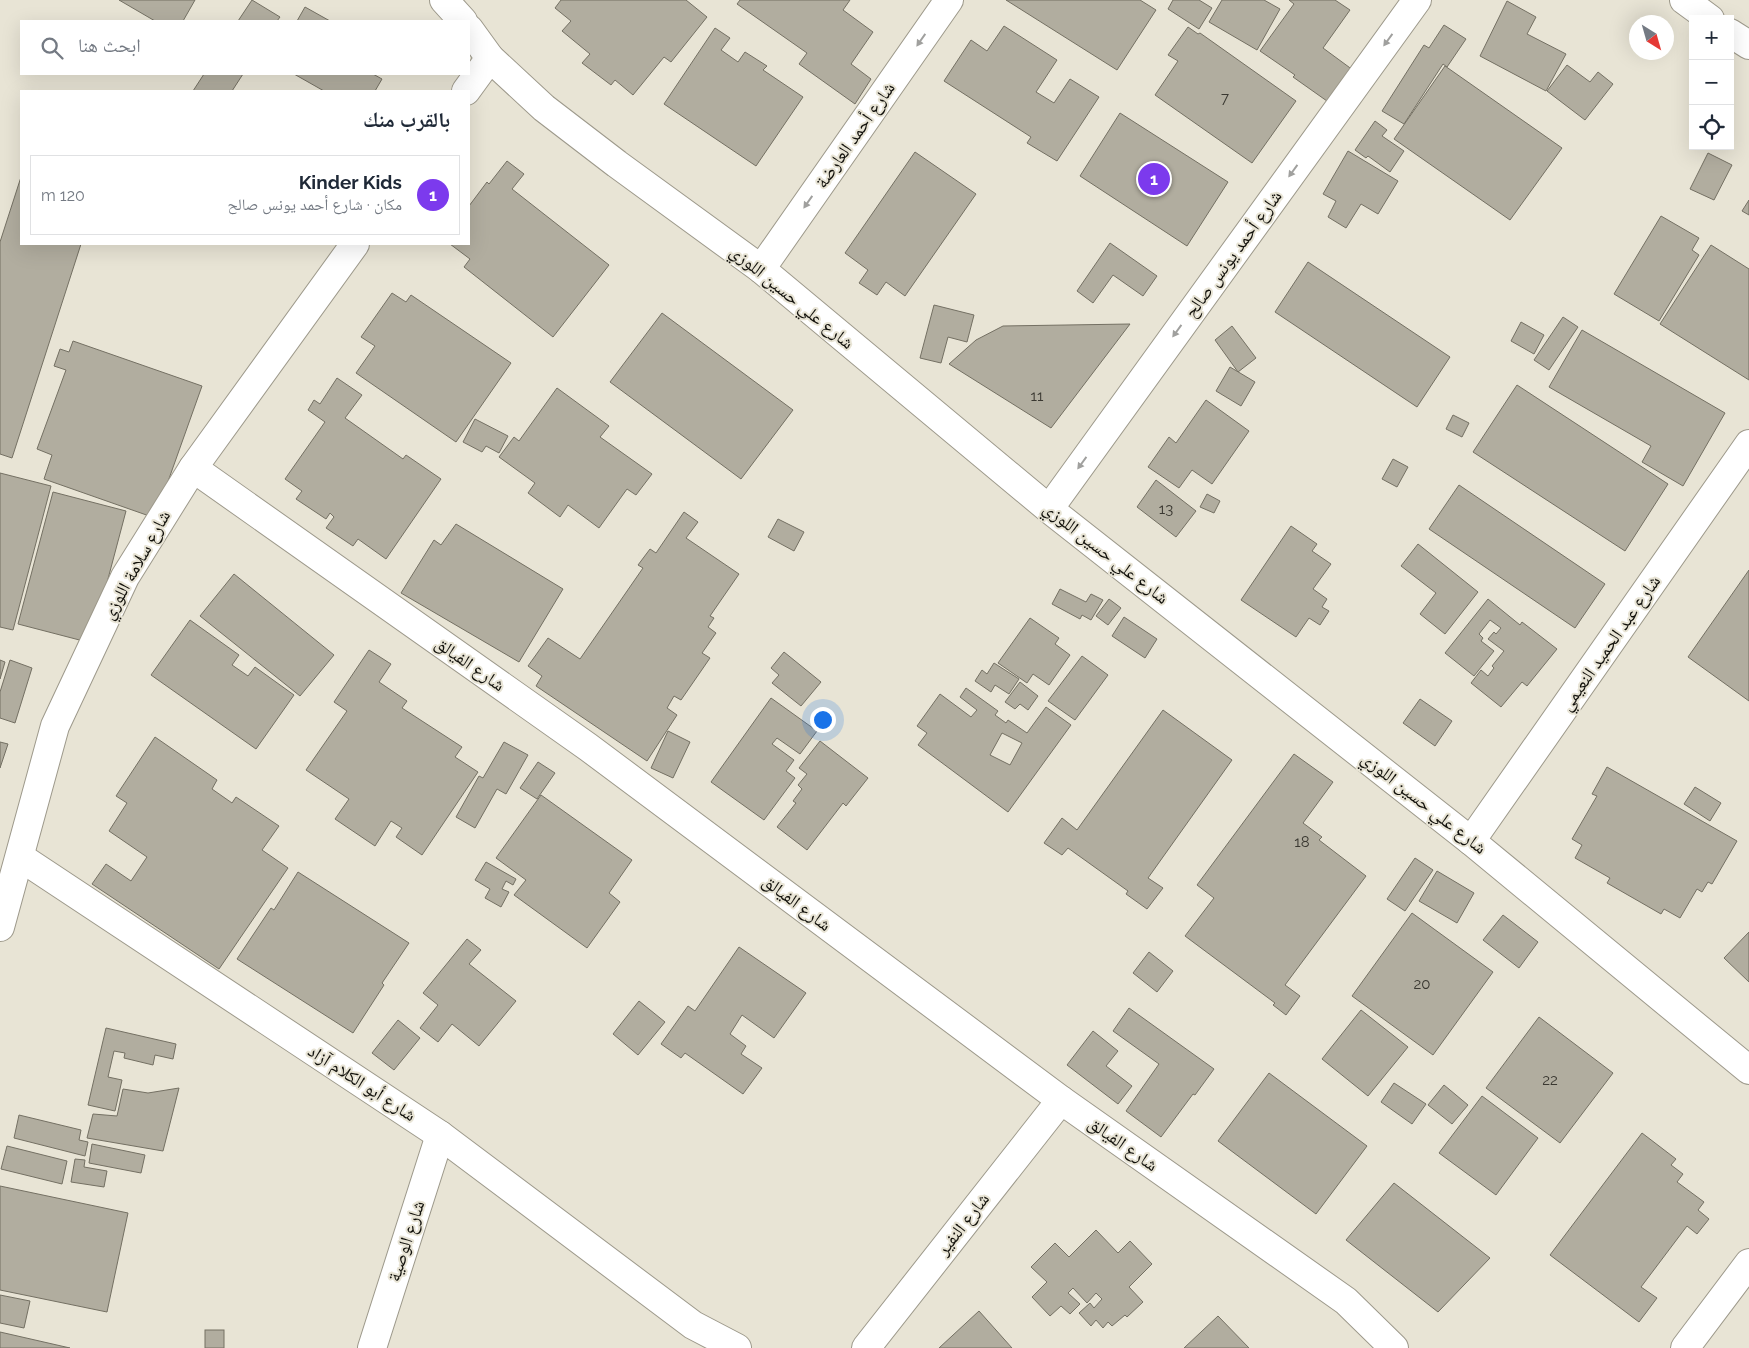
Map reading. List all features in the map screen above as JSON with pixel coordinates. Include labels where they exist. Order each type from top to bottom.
[{"type":"street","name":"شارع أحمد العارضة","points":[[760,269],[949,0]]},
{"type":"street","name":"شارع أحمد يونس صالح","points":[[1049,509],[1416,0]]},
{"type":"street","points":[[1684,0],[1705,15]]},
{"type":"street","name":"شارع علي حسين اللوزي","points":[[470,28],[490,58],[544,108],[616,164],[760,269],[1049,509],[1471,840],[1749,1070]]},
{"type":"street","points":[[1734,35],[1749,45]]},
{"type":"street","points":[[467,90],[490,58]]},
{"type":"street","name":"شارع سلامة اللوزي","points":[[0,927],[55,726],[125,577],[192,468],[354,245]]},
{"type":"street","name":"شارع عبد الحميد النعيمي","points":[[1471,840],[1749,444]]},
{"type":"street","name":"شارع الفيالق","points":[[192,468],[588,748],[1060,1100],[1346,1301],[1394,1348]]},
{"type":"street","name":"شارع أبو الكلام آزاد","points":[[20,856],[440,1135],[693,1326],[737,1348]]},
{"type":"street","name":"شارع النفير","points":[[866,1348],[1060,1100]]},
{"type":"street","name":"شارع الوصية","points":[[372,1348],[440,1135]]},
{"type":"street","points":[[1685,1348],[1749,1263]]},
{"type":"street","name":"شارع أبو الكلام آزاد","points":[[693,1326],[713,1348]]},
{"type":"building","points":[[119,0],[195,0],[184,20],[153,20]]},
{"type":"building","points":[[252,0],[280,17],[278,20],[239,20]]},
{"type":"building","points":[[561,0],[686,0],[707,17],[671,62],[664,57],[633,95],[615,80],[611,85],[582,63],[590,54],[562,31],[571,21],[555,8]]},
{"type":"building","points":[[740,0],[850,0],[843,10],[873,32],[851,64],[871,79],[855,104],[799,64],[807,53],[737,4]]},
{"type":"building","points":[[1006,0],[1140,0],[1156,10],[1117,70]]},
{"type":"building","points":[[1173,0],[1199,0],[1212,8],[1199,29],[1168,9]]},
{"type":"building","points":[[1222,0],[1264,0],[1280,9],[1257,50],[1209,22]]},
{"type":"building","points":[[1289,0],[1335,0],[1350,10],[1323,48],[1357,73],[1334,106],[1293,77],[1295,75],[1260,51],[1294,4]]},
{"type":"building","points":[[1507,1],[1536,17],[1527,34],[1566,54],[1546,91],[1480,56]]},
{"type":"building","points":[[305,7],[328,20],[298,20]]},
{"type":"building","points":[[1444,25],[1466,39],[1447,67],[1443,64],[1404,124],[1382,111],[1424,45],[1429,48]]},
{"type":"building","points":[[1004,26],[1057,60],[1036,92],[1054,103],[1070,79],[1099,97],[1057,161],[1027,143],[1031,137],[944,81],[971,40],[987,51]]},
{"type":"building","points":[[1188,27],[1198,34],[1200,33],[1296,101],[1252,163],[1155,95],[1178,61],[1168,55]]},
{"type":"building","points":[[715,28],[730,38],[721,50],[738,62],[745,52],[767,66],[763,70],[803,97],[756,166],[664,104]]},
{"type":"building","points":[[1567,65],[1590,82],[1598,72],[1613,84],[1585,120],[1547,91]]},
{"type":"building","points":[[1445,66],[1562,148],[1510,220],[1394,139]]},
{"type":"building","points":[[203,75],[242,75],[233,90],[194,90]]},
{"type":"building","points":[[296,75],[375,75],[382,79],[376,90],[322,90]]},
{"type":"building","points":[[1120,113],[1228,182],[1187,246],[1080,176]]},
{"type":"building","points":[[1375,121],[1387,130],[1382,136],[1404,151],[1390,172],[1368,156],[1366,158],[1355,150]]},
{"type":"building","points":[[1348,151],[1398,181],[1378,214],[1361,204],[1346,228],[1328,217],[1336,201],[1323,194]]},
{"type":"building","points":[[915,152],[976,194],[905,296],[886,282],[877,295],[859,283],[868,270],[845,253]]},
{"type":"building","points":[[1708,153],[1732,165],[1714,200],[1690,189]]},
{"type":"building","points":[[507,161],[524,174],[512,189],[609,265],[553,337],[464,267],[470,259],[451,245],[470,245],[470,205],[487,182],[489,184]]},
{"type":"building","points":[[20,180],[20,245],[81,245],[12,458],[0,454],[0,242]]},
{"type":"building","points":[[1749,200],[1749,215],[1742,211]]},
{"type":"building","points":[[1661,216],[1699,238],[1692,250],[1699,255],[1659,321],[1614,294]]},
{"type":"building","points":[[1110,243],[1157,276],[1143,296],[1113,275],[1093,303],[1077,291]]},
{"type":"building","points":[[1711,245],[1749,269],[1749,380],[1660,324]]},
{"type":"building","points":[[1308,262],[1450,357],[1417,407],[1275,312]]},
{"type":"building","points":[[392,293],[406,302],[411,295],[511,363],[456,442],[356,373],[375,346],[361,337]]},
{"type":"building","points":[[934,305],[974,315],[967,342],[948,337],[941,363],[920,358]]},
{"type":"building","points":[[662,313],[793,410],[741,479],[610,382]]},
{"type":"building","points":[[1563,317],[1578,327],[1549,370],[1534,360]]},
{"type":"building","points":[[1521,322],[1544,335],[1534,354],[1511,341]]},
{"type":"building","points":[[1130,324],[1051,428],[949,364],[976,340],[1003,326]]},
{"type":"building","points":[[1232,326],[1256,358],[1238,372],[1215,340]]},
{"type":"building","points":[[1582,330],[1725,413],[1683,486],[1642,462],[1651,446],[1549,387]]},
{"type":"building","points":[[73,341],[202,386],[155,518],[44,479],[52,455],[37,449],[66,370],[54,366],[60,349],[69,352]]},
{"type":"building","points":[[1230,367],[1255,382],[1241,406],[1216,391]]},
{"type":"building","points":[[337,378],[362,395],[345,418],[403,459],[406,455],[441,479],[386,559],[358,539],[353,546],[326,528],[334,517],[330,513],[326,519],[296,499],[302,491],[285,479],[325,422],[308,410],[314,400],[320,404]]},
{"type":"building","points":[[1517,385],[1668,484],[1625,551],[1473,452]]},
{"type":"building","points":[[557,388],[609,426],[600,437],[652,474],[636,495],[627,489],[599,528],[568,505],[560,517],[528,493],[535,483],[499,457],[514,437],[519,441]]},
{"type":"building","points":[[1206,400],[1249,431],[1212,484],[1192,470],[1179,488],[1148,467],[1169,437],[1176,443]]},
{"type":"building","points":[[1453,415],[1469,423],[1462,437],[1446,429]]},
{"type":"building","points":[[475,419],[508,436],[499,453],[486,446],[482,452],[463,442]]},
{"type":"building","points":[[1393,459],[1408,467],[1397,487],[1382,479]]},
{"type":"building","points":[[0,473],[51,486],[13,630],[0,627]]},
{"type":"building","points":[[1156,480],[1196,511],[1176,537],[1137,507]]},
{"type":"building","points":[[1459,485],[1605,584],[1575,628],[1429,529]]},
{"type":"building","points":[[53,492],[126,511],[91,643],[18,624]]},
{"type":"building","points":[[1207,494],[1220,501],[1214,513],[1200,507]]},
{"type":"building","points":[[684,512],[698,522],[686,538],[739,574],[710,616],[714,618],[708,627],[716,633],[702,653],[710,658],[681,700],[674,696],[667,708],[677,715],[647,761],[536,686],[542,676],[528,666],[548,638],[580,659],[643,568],[638,565],[650,549],[656,553]]},
{"type":"building","points":[[778,519],[804,532],[794,551],[768,537]]},
{"type":"building","points":[[456,524],[563,589],[519,662],[401,593],[434,540],[441,545]]},
{"type":"building","points":[[1291,526],[1317,544],[1312,551],[1331,564],[1313,589],[1327,599],[1322,607],[1329,611],[1320,625],[1309,618],[1296,637],[1241,600]]},
{"type":"building","points":[[1418,544],[1478,592],[1445,634],[1420,614],[1436,593],[1401,566]]},
{"type":"building","points":[[1749,570],[1749,701],[1688,657]]},
{"type":"building","points":[[234,574],[334,655],[300,696],[200,616]]},
{"type":"building","points":[[1060,589],[1086,602],[1091,594],[1103,600],[1091,620],[1082,615],[1080,619],[1052,604]]},
{"type":"building","points":[[1109,599],[1121,608],[1108,625],[1096,616]]},
{"type":"building","points":[[1488,599],[1520,625],[1522,622],[1557,649],[1527,686],[1522,682],[1501,707],[1471,683],[1481,670],[1488,676],[1494,668],[1492,666],[1504,651],[1488,639],[1501,628],[1490,620],[1479,634],[1483,638],[1481,641],[1494,651],[1474,676],[1445,653]]},
{"type":"building","points":[[1124,617],[1157,639],[1145,658],[1112,636]]},
{"type":"building","points":[[1030,618],[1059,638],[1055,644],[1070,655],[1049,685],[1033,674],[1027,683],[998,663]]},
{"type":"building","points":[[190,620],[239,655],[232,665],[248,676],[255,667],[294,695],[256,749],[151,675]]},
{"type":"building","points":[[369,650],[391,664],[379,682],[407,701],[402,708],[462,747],[455,757],[478,772],[422,855],[396,837],[402,828],[391,821],[375,846],[335,819],[349,799],[306,770],[347,711],[334,702]]},
{"type":"building","points":[[784,652],[821,682],[801,706],[772,683],[779,675],[771,668]]},
{"type":"building","points":[[1082,656],[1108,675],[1075,720],[1048,701]]},
{"type":"building","points":[[0,660],[5,662],[0,679]]},
{"type":"building","points":[[10,660],[32,668],[15,723],[0,718],[0,692]]},
{"type":"building","points":[[994,663],[1019,679],[1009,694],[995,685],[991,692],[975,681],[982,670],[987,674]]},
{"type":"building","points":[[1020,682],[1038,696],[1028,710],[1020,704],[1015,709],[1005,702]]},
{"type":"building","points":[[966,688],[998,711],[995,715],[1006,723],[1008,720],[1027,733],[1046,707],[1071,725],[1008,812],[918,745],[927,733],[917,726],[940,694],[971,717],[977,710],[960,697]],"holes":[[[1002,733],[1022,743],[1010,765],[990,755]]]},
{"type":"building","points":[[771,698],[817,731],[800,754],[777,738],[772,744],[794,760],[786,771],[795,778],[764,820],[711,782]]},
{"type":"building","points":[[1420,699],[1452,721],[1435,746],[1403,723]]},
{"type":"building","points":[[1163,710],[1232,760],[1148,878],[1163,888],[1147,909],[1126,894],[1128,891],[1068,848],[1062,855],[1044,843],[1062,818],[1077,830]]},
{"type":"building","points":[[668,731],[690,742],[673,778],[651,768]]},
{"type":"building","points":[[155,737],[217,780],[212,789],[232,803],[236,797],[279,826],[262,850],[288,868],[219,969],[92,884],[106,864],[131,881],[147,857],[109,831],[127,803],[116,796]]},
{"type":"building","points":[[820,741],[868,778],[846,806],[843,803],[807,850],[777,827],[796,803],[793,801],[802,789],[798,785],[807,774],[799,768]]},
{"type":"building","points":[[0,742],[8,744],[0,768]]},
{"type":"building","points":[[504,742],[528,755],[506,794],[497,789],[475,828],[456,817],[479,776],[483,778]]},
{"type":"building","points":[[1294,754],[1333,782],[1303,823],[1322,837],[1319,840],[1366,876],[1285,985],[1300,996],[1286,1015],[1273,1005],[1275,1003],[1185,936],[1214,898],[1197,885]]},
{"type":"building","points":[[538,762],[555,773],[537,799],[520,788]]},
{"type":"building","points":[[1607,767],[1737,841],[1712,884],[1708,882],[1702,892],[1697,889],[1680,918],[1664,909],[1661,914],[1607,883],[1610,878],[1575,858],[1582,845],[1572,839],[1597,796],[1592,794]]},
{"type":"building","points":[[1695,787],[1721,803],[1710,821],[1684,804]]},
{"type":"building","points":[[541,795],[632,860],[609,893],[620,902],[587,948],[514,895],[526,880],[496,858]]},
{"type":"building","points":[[1415,858],[1433,870],[1405,911],[1387,899]]},
{"type":"building","points":[[486,862],[516,879],[513,885],[506,881],[502,889],[509,892],[501,907],[485,898],[490,889],[475,880]]},
{"type":"building","points":[[1437,871],[1474,893],[1457,923],[1419,901]]},
{"type":"building","points":[[298,872],[409,943],[382,983],[384,985],[353,1033],[237,959],[271,908],[274,910]]},
{"type":"building","points":[[1412,913],[1493,972],[1433,1055],[1352,996]]},
{"type":"building","points":[[1503,915],[1538,942],[1519,968],[1483,940]]},
{"type":"building","points":[[1749,932],[1749,982],[1724,958]]},
{"type":"building","points":[[467,939],[481,950],[469,964],[516,1001],[479,1046],[452,1024],[438,1042],[420,1028],[438,1005],[423,993]]},
{"type":"building","points":[[739,947],[806,993],[774,1038],[742,1015],[730,1034],[746,1046],[741,1054],[762,1068],[743,1094],[685,1053],[681,1058],[661,1044],[688,1006],[695,1011]]},
{"type":"building","points":[[1149,952],[1173,971],[1157,992],[1133,973]]},
{"type":"building","points":[[639,1001],[665,1022],[638,1055],[613,1034]]},
{"type":"building","points":[[1129,1008],[1214,1069],[1161,1137],[1126,1111],[1159,1064],[1113,1031]]},
{"type":"building","points":[[1361,1010],[1408,1047],[1368,1096],[1322,1059]]},
{"type":"building","points":[[1539,1017],[1613,1073],[1560,1143],[1486,1088]]},
{"type":"building","points":[[398,1020],[420,1038],[394,1070],[372,1053]]},
{"type":"building","points":[[106,1028],[176,1044],[173,1059],[155,1055],[153,1065],[124,1058],[125,1053],[114,1051],[108,1077],[122,1080],[115,1111],[88,1105]]},
{"type":"building","points":[[1093,1031],[1118,1051],[1106,1066],[1132,1086],[1118,1104],[1067,1065]]},
{"type":"building","points":[[1269,1073],[1367,1146],[1316,1214],[1218,1141]]},
{"type":"building","points":[[1394,1083],[1426,1104],[1412,1124],[1381,1102]]},
{"type":"building","points":[[1444,1085],[1468,1105],[1452,1124],[1428,1105]]},
{"type":"building","points":[[179,1088],[163,1151],[87,1138],[93,1114],[117,1116],[123,1089],[148,1093]]},
{"type":"building","points":[[1482,1096],[1538,1138],[1496,1195],[1439,1153]]},
{"type":"building","points":[[19,1115],[81,1130],[79,1140],[88,1142],[85,1156],[14,1138]]},
{"type":"building","points":[[1642,1133],[1676,1159],[1671,1165],[1683,1174],[1677,1182],[1704,1202],[1698,1210],[1709,1219],[1697,1234],[1687,1226],[1641,1287],[1657,1298],[1639,1322],[1550,1255]]},
{"type":"building","points":[[92,1144],[145,1155],[141,1173],[89,1163]]},
{"type":"building","points":[[7,1146],[67,1161],[62,1184],[1,1169]]},
{"type":"building","points":[[75,1159],[85,1160],[84,1167],[107,1171],[104,1187],[71,1182]]},
{"type":"building","points":[[1394,1183],[1490,1258],[1438,1312],[1346,1240]]},
{"type":"building","points":[[0,1186],[128,1213],[107,1312],[0,1290]]},
{"type":"building","points":[[1096,1230],[1118,1253],[1130,1241],[1152,1264],[1129,1287],[1143,1302],[1127,1317],[1125,1315],[1112,1326],[1108,1322],[1103,1328],[1096,1320],[1091,1326],[1079,1313],[1090,1303],[1094,1308],[1102,1299],[1096,1293],[1087,1303],[1073,1288],[1068,1293],[1080,1304],[1070,1314],[1061,1306],[1050,1316],[1032,1297],[1047,1282],[1031,1267],[1055,1243],[1069,1257]]},
{"type":"building","points":[[0,1295],[30,1301],[24,1328],[0,1323]]},
{"type":"building","points":[[979,1311],[1012,1348],[939,1348]]},
{"type":"building","points":[[1218,1316],[1249,1348],[1184,1348]]},
{"type":"building","points":[[205,1330],[224,1330],[224,1348],[205,1348]]},
{"type":"building","points":[[0,1332],[70,1348],[0,1348]]},
{"type":"place","name":"Kinder Kids","points":[[1154,179]]}]
